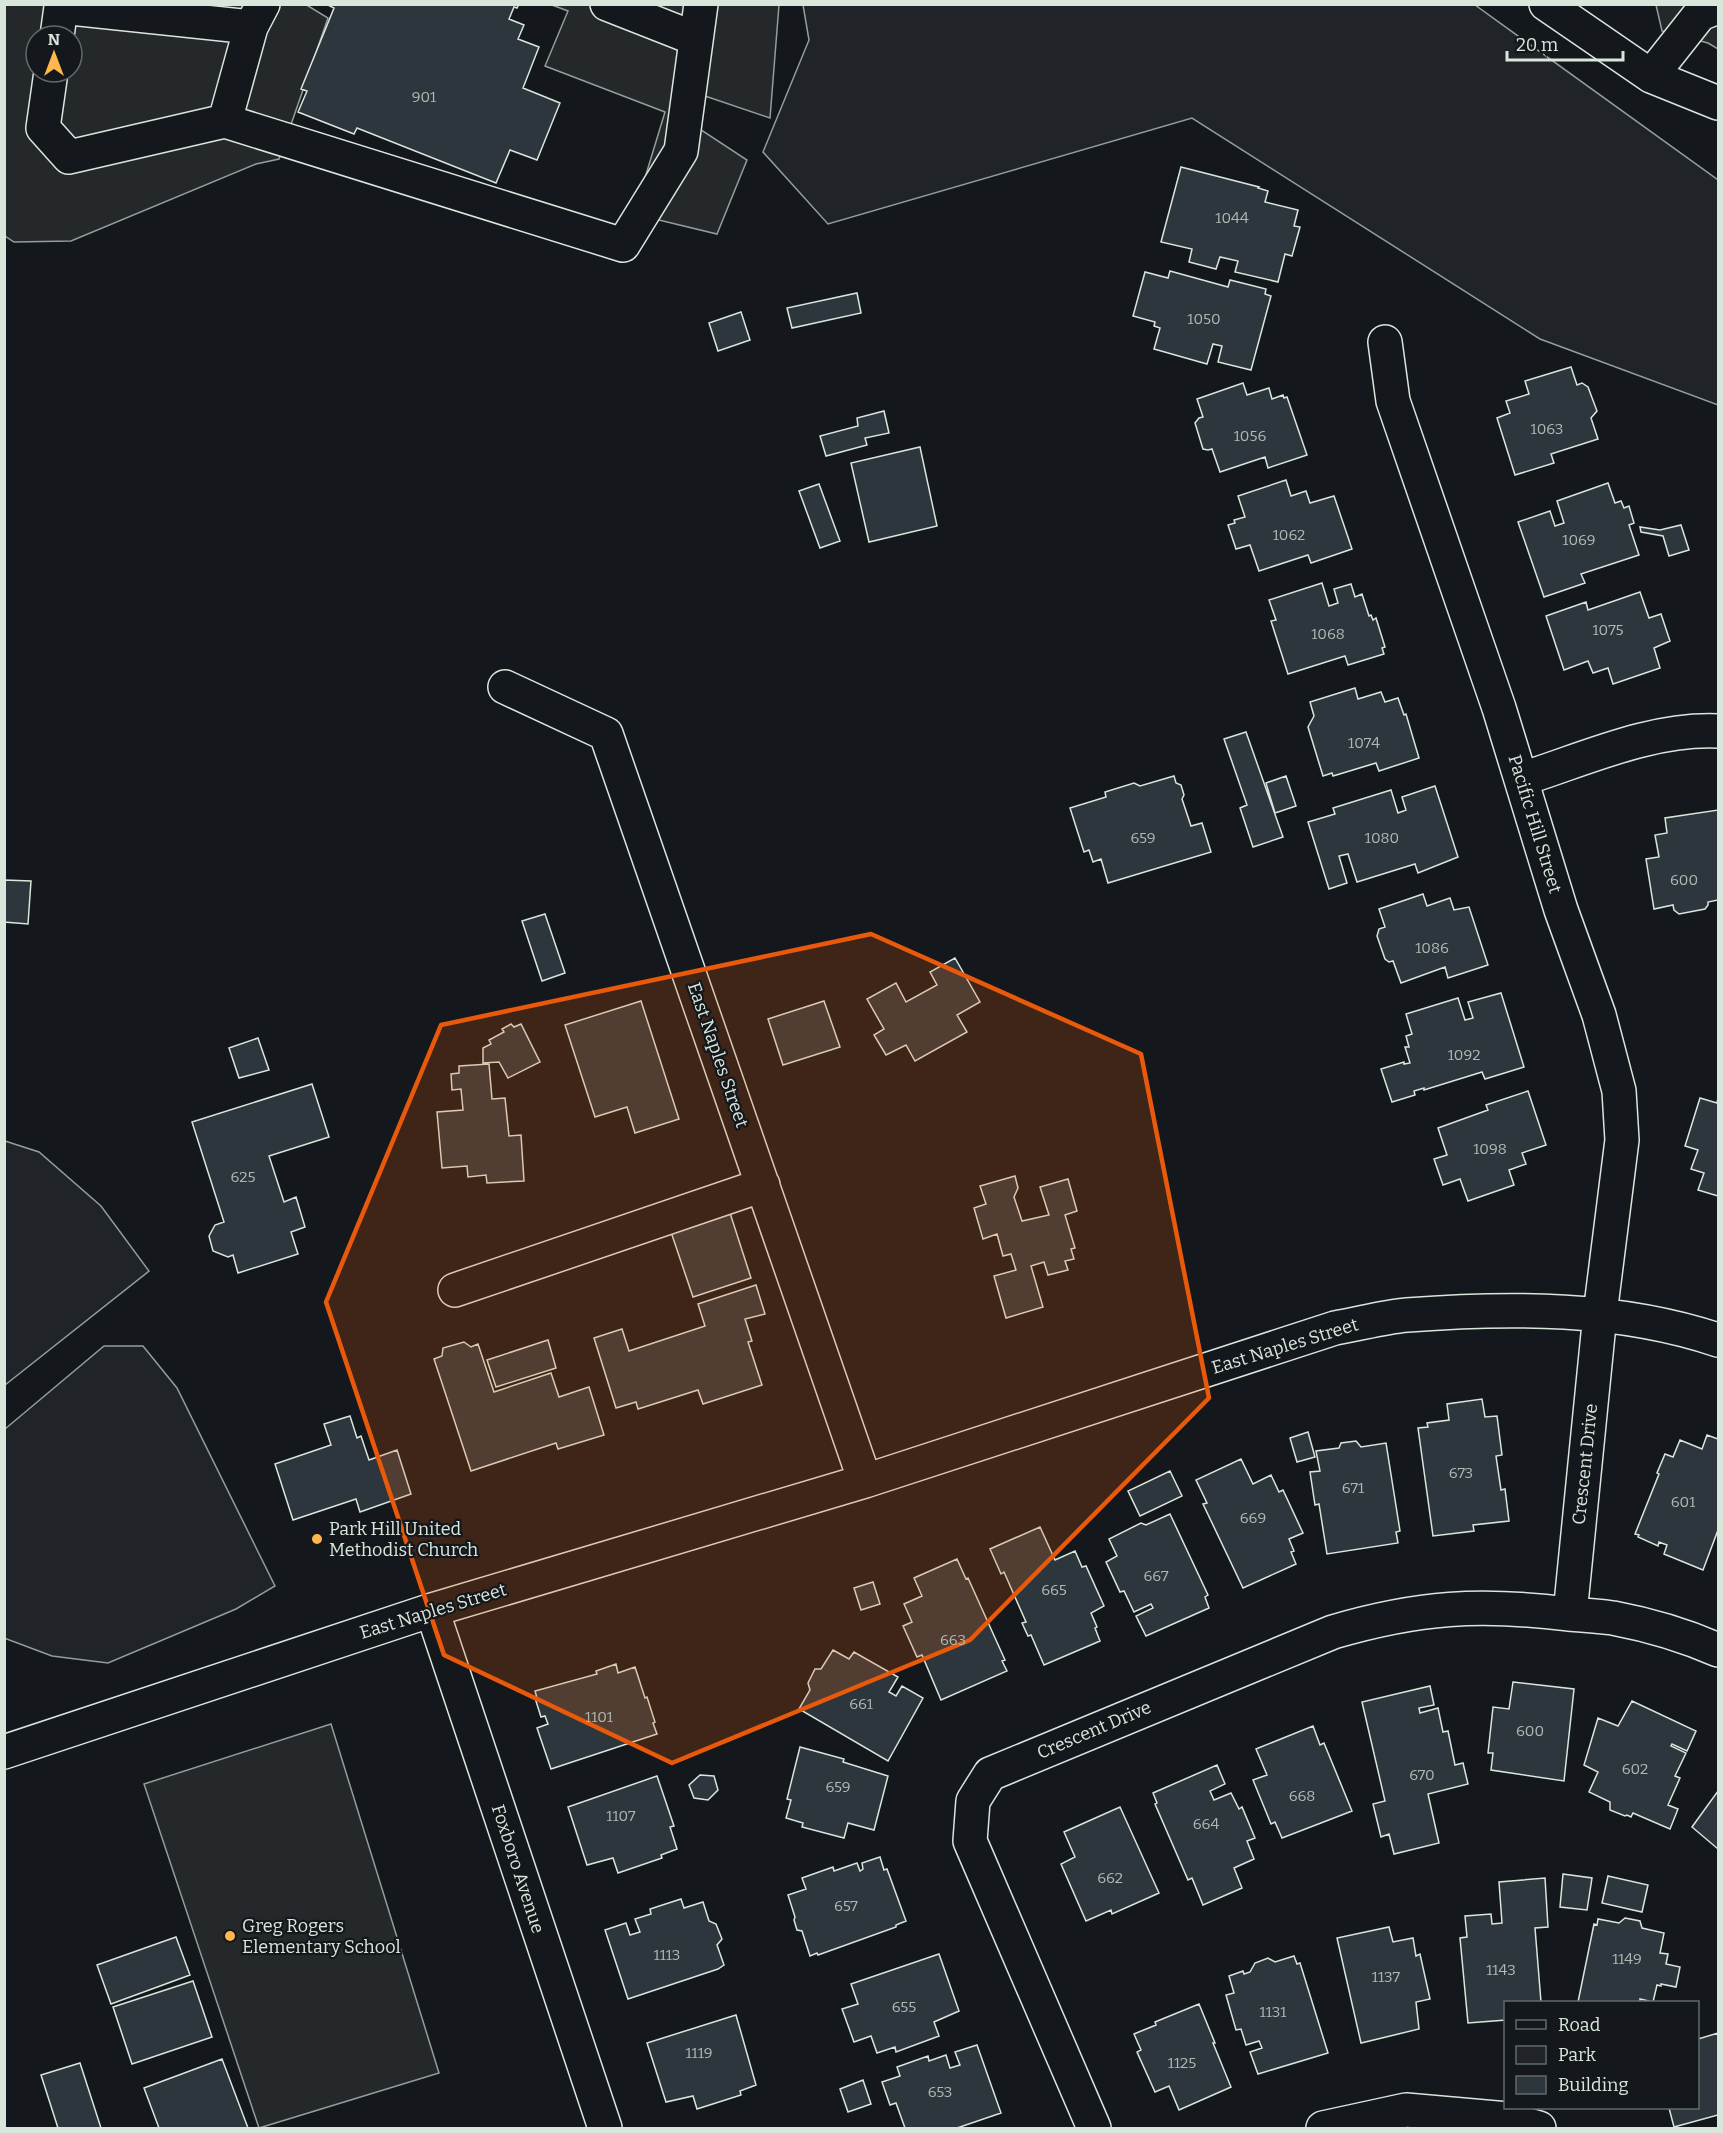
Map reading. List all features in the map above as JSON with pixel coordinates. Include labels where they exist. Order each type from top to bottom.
[{"type":"street","points":[[607,4],[696,39]]},
{"type":"street","points":[[49,84],[43,128],[69,157],[225,121],[623,245],[681,151],[700,4]]},
{"type":"street","points":[[1546,4],[1651,76],[1719,103]]},
{"type":"street","points":[[59,24],[61,7],[257,16],[225,121]]},
{"type":"street","points":[[1651,76],[1700,14],[1719,7]]},
{"type":"street","name":"Pacific Hill Street","points":[[1385,342],[1393,401],[1522,779],[1561,910],[1599,1015],[1619,1091],[1623,1140],[1600,1314]]},
{"type":"street","name":"East Naples Street","points":[[505,687],[606,734],[865,1481]]},
{"type":"street","points":[[1522,779],[1649,737],[1702,730],[1719,731]]},
{"type":"street","points":[[455,1290],[763,1185]]},
{"type":"street","name":"East Naples Street","points":[[4,1752],[432,1610],[865,1481],[1335,1328],[1406,1316],[1538,1310],[1600,1314],[1694,1332],[1719,1340]]},
{"type":"street","name":"Crescent Drive","points":[[1570,1614],[1600,1314]]},
{"type":"street","name":"Crescent Drive","points":[[1094,2128],[970,1841],[973,1801],[990,1774],[1323,1636],[1372,1621],[1412,1613],[1452,1608],[1492,1607],[1611,1618],[1652,1626],[1691,1638],[1719,1650]]},
{"type":"street","name":"Foxboro Avenue","points":[[432,1610],[605,2128]]},
{"type":"street","points":[[1323,2128],[1406,2110],[1508,2119],[1539,2128]]},
{"type":"highlighted area","points":[[871,934],[1141,1054],[1209,1398],[970,1640],[672,1763],[444,1655],[326,1302],[441,1025]]},
{"type":"green space","points":[[803,5],[1475,5],[1718,180],[1718,405],[1540,339],[1192,118],[828,224],[763,152],[809,40]]},
{"type":"green space","points":[[5,1141],[39,1152],[101,1206],[149,1271],[5,1385]]},
{"type":"green space","points":[[104,1346],[143,1346],[177,1388],[275,1586],[236,1609],[108,1663],[52,1656],[4,1638],[5,1429]]},
{"type":"shaded area","points":[[305,4],[328,18],[279,159],[256,164],[71,241],[14,242],[5,236],[5,5]]},
{"type":"shaded area","points":[[552,5],[779,5],[770,118],[705,96],[695,126],[747,160],[717,234],[634,214],[665,112],[545,66],[568,11]]},
{"type":"shaded area","points":[[1656,5],[1718,5],[1718,49],[1708,43],[1662,31]]},
{"type":"shaded area","points":[[331,1724],[439,2073],[259,2128],[144,1784]]},
{"type":"building","points":[[326,4],[519,4],[517,8],[514,7],[509,19],[524,25],[518,39],[539,47],[523,88],[560,103],[537,160],[510,150],[496,183],[357,128],[354,134],[298,112],[307,91],[301,89],[334,8]]},
{"type":"building","points":[[1181,167],[1259,187],[1268,191],[1265,202],[1298,210],[1294,226],[1300,227],[1292,256],[1285,254],[1278,282],[1235,272],[1238,261],[1220,257],[1216,269],[1189,262],[1192,249],[1161,242]]},
{"type":"building","points":[[1170,271],[1228,287],[1230,280],[1266,289],[1265,294],[1271,296],[1251,370],[1218,362],[1222,346],[1213,344],[1207,364],[1154,349],[1160,328],[1154,326],[1155,322],[1133,316],[1145,272],[1168,278]]},
{"type":"building","points":[[857,293],[861,313],[792,328],[787,308]]},
{"type":"building","points":[[741,312],[750,340],[718,351],[709,323]]},
{"type":"building","points":[[1571,367],[1577,385],[1582,383],[1588,387],[1597,411],[1591,418],[1598,439],[1551,454],[1554,463],[1515,475],[1497,418],[1510,413],[1506,401],[1529,394],[1525,381]]},
{"type":"building","points":[[1243,383],[1247,395],[1269,388],[1272,399],[1283,395],[1284,398],[1287,397],[1307,455],[1268,468],[1265,457],[1220,472],[1212,449],[1203,449],[1195,423],[1203,417],[1197,399]]},
{"type":"building","points":[[884,411],[889,433],[865,438],[867,445],[826,456],[820,436],[858,426],[857,418]]},
{"type":"building","points":[[920,447],[937,526],[869,542],[851,463]]},
{"type":"building","points":[[1286,480],[1291,496],[1306,491],[1310,503],[1334,496],[1352,549],[1311,563],[1308,555],[1259,571],[1250,545],[1236,549],[1228,525],[1235,523],[1234,520],[1245,517],[1238,496]]},
{"type":"building","points":[[1608,483],[1615,503],[1621,501],[1624,508],[1629,506],[1634,523],[1629,525],[1639,555],[1581,574],[1585,583],[1544,597],[1518,522],[1550,511],[1555,526],[1564,523],[1557,501]]},
{"type":"building","points":[[819,484],[840,541],[820,548],[799,491]]},
{"type":"building","points":[[1681,525],[1689,550],[1669,556],[1663,536],[1641,532],[1640,527],[1660,530]]},
{"type":"building","points":[[1322,583],[1329,606],[1338,603],[1334,589],[1351,584],[1355,597],[1362,594],[1369,616],[1371,615],[1373,620],[1376,618],[1385,647],[1382,648],[1384,654],[1348,665],[1345,656],[1288,674],[1271,621],[1276,620],[1269,600]]},
{"type":"building","points":[[1640,592],[1649,618],[1661,614],[1670,641],[1654,648],[1660,668],[1613,684],[1608,668],[1593,673],[1588,661],[1564,670],[1546,616],[1586,602],[1588,610]]},
{"type":"building","points":[[1355,688],[1358,699],[1381,692],[1385,702],[1398,698],[1404,715],[1406,714],[1419,758],[1379,771],[1376,763],[1333,776],[1332,773],[1323,776],[1308,727],[1314,716],[1310,702]]},
{"type":"building","points":[[1246,732],[1283,837],[1253,847],[1240,808],[1247,805],[1224,739]]},
{"type":"building","points":[[1174,776],[1176,783],[1181,785],[1184,795],[1182,799],[1191,826],[1202,823],[1211,852],[1108,883],[1101,859],[1093,862],[1089,850],[1084,852],[1070,808],[1106,797],[1105,792],[1134,783],[1140,786]]},
{"type":"building","points":[[1286,776],[1296,806],[1275,813],[1266,783]]},
{"type":"building","points":[[1435,786],[1458,857],[1418,873],[1415,864],[1357,882],[1348,854],[1339,856],[1347,883],[1329,889],[1308,822],[1335,814],[1333,808],[1391,790],[1398,813],[1406,810],[1402,797]]},
{"type":"building","points":[[1718,810],[1718,900],[1708,902],[1705,909],[1679,914],[1674,910],[1673,905],[1654,909],[1646,859],[1659,857],[1655,835],[1667,833],[1665,818]]},
{"type":"building","points":[[4,880],[31,881],[28,924],[4,922]]},
{"type":"building","points":[[1423,894],[1427,906],[1450,898],[1454,910],[1469,907],[1488,965],[1448,978],[1445,967],[1401,983],[1393,961],[1389,962],[1385,959],[1377,936],[1379,929],[1385,927],[1379,909]]},
{"type":"building","points":[[545,914],[565,973],[542,981],[522,921]]},
{"type":"building","points":[[955,958],[980,1002],[957,1015],[967,1032],[915,1061],[906,1045],[886,1055],[874,1035],[884,1029],[867,999],[896,983],[906,1002],[937,985],[930,972]]},
{"type":"building","points":[[1501,993],[1524,1067],[1485,1079],[1482,1072],[1414,1091],[1415,1095],[1392,1102],[1381,1069],[1404,1062],[1404,1064],[1410,1063],[1405,1047],[1409,1047],[1406,1036],[1412,1034],[1406,1014],[1458,998],[1465,1020],[1473,1018],[1468,1002]]},
{"type":"building","points":[[641,1001],[679,1119],[635,1133],[627,1107],[595,1117],[565,1025]]},
{"type":"building","points":[[824,1001],[840,1047],[783,1065],[768,1019]]},
{"type":"building","points":[[511,1024],[514,1027],[521,1024],[540,1062],[508,1078],[499,1062],[483,1063],[483,1048],[491,1044],[489,1040],[504,1032],[502,1029]]},
{"type":"building","points":[[258,1038],[269,1070],[239,1078],[229,1048]]},
{"type":"building","points":[[489,1064],[492,1099],[505,1098],[509,1136],[521,1135],[524,1181],[487,1183],[486,1175],[468,1177],[467,1166],[442,1168],[437,1112],[463,1110],[461,1089],[452,1090],[451,1074],[459,1073],[459,1066]]},
{"type":"building","points":[[312,1084],[329,1137],[269,1156],[284,1202],[296,1197],[305,1227],[291,1232],[298,1254],[238,1273],[233,1255],[228,1257],[213,1251],[209,1236],[215,1225],[224,1222],[192,1122]]},
{"type":"building","points":[[1528,1091],[1546,1145],[1522,1153],[1526,1164],[1509,1170],[1514,1185],[1468,1201],[1460,1179],[1443,1185],[1434,1159],[1447,1155],[1438,1128],[1488,1110],[1486,1105]]},
{"type":"building","points":[[1700,1098],[1717,1103],[1718,1098],[1718,1196],[1698,1190],[1704,1173],[1691,1169],[1698,1150],[1685,1146]]},
{"type":"building","points":[[1015,1176],[1018,1188],[1014,1197],[1022,1221],[1049,1215],[1040,1187],[1068,1179],[1077,1211],[1065,1215],[1075,1248],[1071,1249],[1074,1259],[1065,1261],[1068,1270],[1048,1275],[1044,1262],[1031,1266],[1043,1307],[1006,1318],[994,1276],[1016,1270],[1011,1254],[1003,1256],[997,1234],[983,1239],[974,1208],[986,1204],[980,1186]]},
{"type":"building","points":[[730,1213],[751,1278],[693,1297],[671,1232]]},
{"type":"building","points":[[756,1285],[765,1314],[745,1319],[752,1341],[748,1342],[762,1385],[703,1404],[698,1390],[638,1409],[636,1402],[616,1408],[594,1338],[622,1329],[629,1351],[705,1326],[698,1304]]},
{"type":"building","points":[[548,1340],[556,1368],[496,1387],[487,1360]]},
{"type":"building","points":[[464,1342],[471,1347],[478,1344],[494,1392],[551,1373],[559,1397],[589,1387],[604,1435],[558,1449],[556,1443],[471,1471],[434,1359],[442,1356],[443,1348]]},
{"type":"building","points":[[1482,1399],[1485,1417],[1497,1416],[1502,1455],[1496,1456],[1501,1490],[1505,1489],[1509,1521],[1473,1525],[1474,1531],[1433,1536],[1418,1428],[1428,1427],[1427,1423],[1449,1420],[1447,1404]]},
{"type":"building","points":[[350,1416],[357,1438],[361,1436],[369,1460],[397,1450],[411,1494],[360,1512],[356,1499],[293,1520],[275,1464],[331,1445],[324,1424]]},
{"type":"building","points":[[1308,1432],[1315,1457],[1297,1462],[1290,1438]]},
{"type":"building","points":[[1707,1435],[1718,1439],[1718,1530],[1703,1570],[1664,1554],[1667,1545],[1659,1542],[1658,1546],[1635,1534],[1665,1454],[1673,1457],[1680,1440],[1702,1449]]},
{"type":"building","points":[[1356,1441],[1361,1447],[1386,1443],[1400,1531],[1396,1532],[1398,1543],[1327,1554],[1319,1504],[1315,1505],[1310,1472],[1320,1471],[1316,1451],[1339,1448],[1341,1443]]},
{"type":"building","points":[[1241,1459],[1253,1484],[1271,1475],[1279,1492],[1283,1490],[1303,1533],[1289,1539],[1296,1564],[1243,1588],[1203,1504],[1207,1503],[1196,1480]]},
{"type":"building","points":[[1170,1471],[1182,1496],[1140,1516],[1128,1491]]},
{"type":"building","points":[[1170,1514],[1208,1595],[1205,1597],[1209,1608],[1146,1636],[1136,1616],[1153,1608],[1151,1604],[1134,1612],[1124,1591],[1120,1592],[1106,1562],[1117,1556],[1109,1539],[1141,1523],[1146,1525]]},
{"type":"building","points":[[1040,1527],[1055,1560],[1075,1551],[1082,1567],[1086,1566],[1104,1606],[1091,1613],[1100,1641],[1044,1665],[1031,1635],[1028,1636],[1022,1623],[1026,1622],[1004,1572],[1001,1574],[990,1549]]},
{"type":"building","points":[[957,1559],[1005,1660],[1002,1661],[1007,1671],[941,1700],[922,1655],[917,1657],[903,1626],[912,1622],[904,1604],[922,1596],[914,1578]]},
{"type":"building","points":[[873,1582],[880,1604],[861,1610],[854,1588]]},
{"type":"building","points":[[833,1650],[849,1659],[854,1652],[898,1677],[889,1692],[896,1696],[902,1686],[923,1698],[888,1761],[799,1709],[810,1690],[808,1683],[815,1669],[821,1669]]},
{"type":"building","points":[[616,1664],[618,1673],[635,1667],[645,1698],[647,1697],[657,1734],[551,1769],[537,1728],[548,1724],[545,1716],[541,1717],[535,1691],[597,1674],[596,1671]]},
{"type":"building","points":[[1513,1682],[1574,1689],[1564,1781],[1491,1770],[1493,1753],[1488,1753],[1493,1707],[1509,1709]]},
{"type":"building","points":[[1430,1686],[1434,1705],[1419,1708],[1420,1713],[1438,1708],[1443,1732],[1448,1731],[1455,1765],[1463,1763],[1468,1784],[1428,1794],[1439,1843],[1394,1854],[1389,1834],[1381,1837],[1373,1804],[1385,1801],[1362,1702]]},
{"type":"building","points":[[1632,1701],[1696,1731],[1687,1751],[1672,1744],[1671,1746],[1686,1753],[1675,1776],[1680,1778],[1668,1805],[1678,1809],[1670,1829],[1633,1813],[1631,1817],[1610,1810],[1610,1802],[1589,1792],[1598,1772],[1584,1765],[1598,1718],[1618,1726]]},
{"type":"building","points":[[1313,1726],[1320,1745],[1324,1743],[1352,1811],[1282,1838],[1275,1822],[1271,1824],[1253,1780],[1267,1775],[1256,1749]]},
{"type":"building","points":[[800,1747],[844,1759],[843,1762],[888,1776],[874,1830],[848,1823],[844,1838],[802,1827],[803,1823],[786,1818],[791,1800],[787,1799]]},
{"type":"building","points":[[1217,1765],[1225,1784],[1210,1791],[1214,1800],[1231,1793],[1239,1809],[1242,1807],[1255,1838],[1247,1841],[1254,1859],[1234,1868],[1242,1888],[1203,1905],[1192,1878],[1188,1880],[1155,1804],[1157,1803],[1153,1793]]},
{"type":"building","points":[[700,1775],[714,1776],[718,1790],[708,1800],[694,1798],[689,1785]]},
{"type":"building","points":[[657,1776],[674,1826],[670,1827],[677,1849],[661,1855],[662,1858],[618,1873],[613,1858],[587,1865],[568,1807]]},
{"type":"building","points":[[1718,1791],[1718,1849],[1692,1827]]},
{"type":"building","points":[[1120,1807],[1159,1893],[1112,1914],[1111,1910],[1086,1921],[1061,1864],[1075,1857],[1064,1832]]},
{"type":"building","points":[[880,1857],[884,1870],[887,1869],[906,1921],[896,1927],[810,1956],[802,1931],[797,1930],[788,1895],[806,1889],[802,1878],[833,1867],[834,1871],[857,1863],[860,1871],[863,1869],[862,1863]]},
{"type":"building","points":[[1563,1874],[1592,1878],[1587,1910],[1560,1907]]},
{"type":"building","points":[[1608,1876],[1648,1885],[1642,1912],[1602,1903]]},
{"type":"building","points":[[1545,1878],[1548,1927],[1535,1928],[1541,2001],[1504,2001],[1504,2020],[1468,2023],[1460,1938],[1467,1937],[1465,1916],[1491,1914],[1492,1924],[1502,1923],[1499,1882]]},
{"type":"building","points":[[681,1899],[684,1908],[703,1902],[709,1921],[716,1924],[722,1939],[717,1945],[724,1965],[628,1999],[605,1930],[626,1923],[630,1935],[640,1932],[635,1919],[651,1914],[650,1909]]},
{"type":"building","points":[[1625,1918],[1640,1921],[1642,1928],[1664,1933],[1660,1953],[1668,1954],[1666,1964],[1680,1967],[1676,1987],[1657,1985],[1653,2001],[1640,1999],[1640,2001],[1578,2001],[1594,1924],[1597,1925],[1598,1919],[1619,1923]]},
{"type":"building","points":[[1389,1927],[1393,1942],[1413,1938],[1416,1956],[1420,1954],[1430,1999],[1416,2002],[1419,2029],[1361,2043],[1337,1938]]},
{"type":"building","points":[[176,1937],[190,1975],[111,2004],[97,1965]]},
{"type":"building","points":[[939,1954],[959,2011],[934,2022],[939,2036],[896,2052],[895,2047],[877,2053],[871,2036],[854,2042],[842,2009],[858,2004],[851,1984]]},
{"type":"building","points":[[1294,1956],[1297,1964],[1300,1963],[1328,2053],[1258,2074],[1250,2052],[1262,2048],[1259,2041],[1246,2045],[1241,2029],[1236,2030],[1226,1995],[1234,1993],[1229,1976],[1243,1971],[1244,1974],[1250,1972],[1255,1963],[1268,1958],[1275,1962]]},
{"type":"building","points":[[193,1981],[212,2037],[132,2064],[113,2007]]},
{"type":"building","points":[[1199,2004],[1231,2087],[1179,2110],[1169,2086],[1155,2092],[1137,2052],[1141,2050],[1134,2034],[1156,2025],[1155,2022]]},
{"type":"building","points":[[736,2015],[756,2085],[740,2091],[741,2095],[697,2109],[693,2096],[666,2102],[647,2043]]},
{"type":"building","points":[[1718,2033],[1718,2115],[1674,2127],[1669,2109],[1699,2109],[1699,2039]]},
{"type":"building","points":[[977,2045],[1001,2113],[957,2128],[905,2128],[896,2103],[890,2105],[882,2082],[900,2076],[897,2067],[928,2056],[929,2061],[946,2055],[950,2068],[960,2065],[955,2052]]},
{"type":"building","points":[[222,2059],[248,2128],[159,2128],[144,2088]]},
{"type":"building","points":[[80,2063],[101,2128],[58,2128],[41,2075]]},
{"type":"building","points":[[863,2080],[871,2104],[848,2112],[840,2089]]},
{"type":"place","name":"Park Hill United Methodist Church","points":[[317,1539]]},
{"type":"place","name":"Greg Rogers Elementary School","points":[[230,1936]]}]
